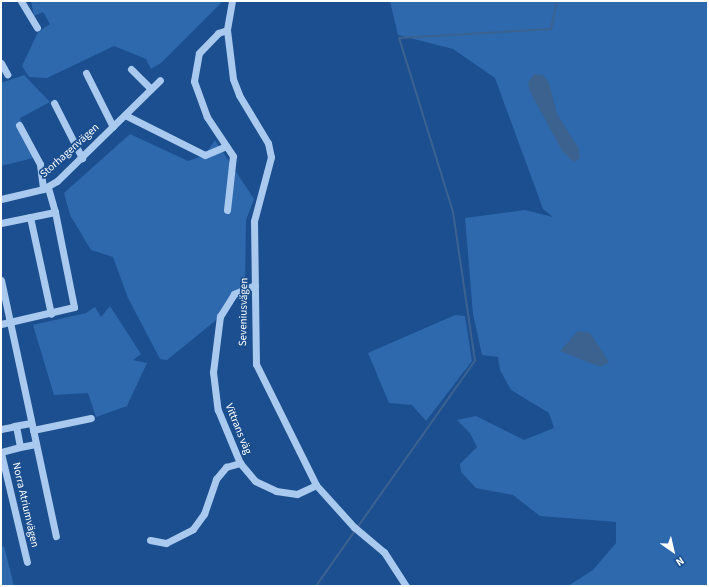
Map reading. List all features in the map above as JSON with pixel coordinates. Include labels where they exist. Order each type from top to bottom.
[{"type":"street","points":[[22,1],[37,28]]},
{"type":"street","name":"Seveniusvägen","points":[[232,1],[228,30],[238,95],[268,143],[271,157],[254,221],[256,364],[301,462],[316,485],[354,527],[384,552],[406,586]]},
{"type":"street","points":[[227,210],[234,172],[233,156],[207,117],[194,81],[199,53],[218,33],[228,30]]},
{"type":"street","points":[[1,63],[7,74]]},
{"type":"street","points":[[132,69],[150,89]]},
{"type":"street","points":[[86,73],[113,128]]},
{"type":"street","name":"Storhagenvägen","points":[[1,199],[46,188],[82,158],[160,80]]},
{"type":"street","points":[[54,103],[82,158]]},
{"type":"street","points":[[125,115],[205,155],[226,146]]},
{"type":"street","points":[[1,324],[71,310],[74,302],[55,212],[46,188],[40,164],[19,125]]},
{"type":"street","points":[[1,223],[55,212]]},
{"type":"street","points":[[30,217],[50,314]]},
{"type":"street","points":[[1,280],[56,536]]},
{"type":"street","name":"Vittrans väg","points":[[255,285],[227,300],[220,316],[215,346],[213,388],[218,410],[240,463],[255,481],[276,490],[297,494],[316,485]]},
{"type":"street","points":[[1,429],[14,426],[32,427],[91,418]]},
{"type":"street","points":[[14,426],[20,447]]},
{"type":"street","points":[[1,452],[36,444]]},
{"type":"street","name":"Norra Atriumvägen","points":[[1,452],[27,562]]},
{"type":"street","points":[[150,540],[166,543],[193,529],[204,514],[216,479],[226,467],[240,463]]},
{"type":"shaded area","points":[[31,1],[223,1],[161,63],[151,69],[146,59],[114,46],[47,78],[29,77],[22,66],[38,32],[50,24],[43,12],[34,16]]},
{"type":"shaded area","points":[[390,1],[708,1],[708,586],[568,586],[593,570],[616,543],[616,522],[540,516],[513,495],[476,488],[461,472],[460,464],[477,447],[470,433],[457,420],[476,416],[524,440],[554,428],[549,413],[511,390],[500,370],[498,357],[482,355],[473,314],[465,218],[525,210],[553,217],[543,209],[495,78],[453,49],[398,35]]},
{"type":"shaded area","points":[[534,74],[543,75],[549,83],[557,114],[578,147],[580,158],[574,162],[563,152],[530,92],[528,82]]},
{"type":"shaded area","points":[[24,75],[50,102],[20,118],[33,158],[1,166],[1,83]]},
{"type":"shaded area","points":[[130,134],[188,161],[205,155],[215,140],[254,199],[246,220],[245,290],[215,321],[167,360],[160,359],[128,298],[113,257],[91,250],[70,215],[64,193]]},
{"type":"shaded area","points":[[110,306],[141,354],[133,360],[147,363],[127,406],[96,417],[88,393],[54,395],[33,325],[86,313],[95,307],[101,317]]},
{"type":"shaded area","points":[[455,315],[465,316],[472,361],[426,421],[412,405],[389,403],[368,353]]},
{"type":"shaded area","points":[[578,331],[590,333],[609,362],[601,367],[560,351]]},
{"type":"shaded area","points":[[4,546],[14,586],[1,586],[1,547]]},
{"type":"waterway","points":[[316,586],[475,361],[453,212],[399,38],[551,29],[557,1]]}]
